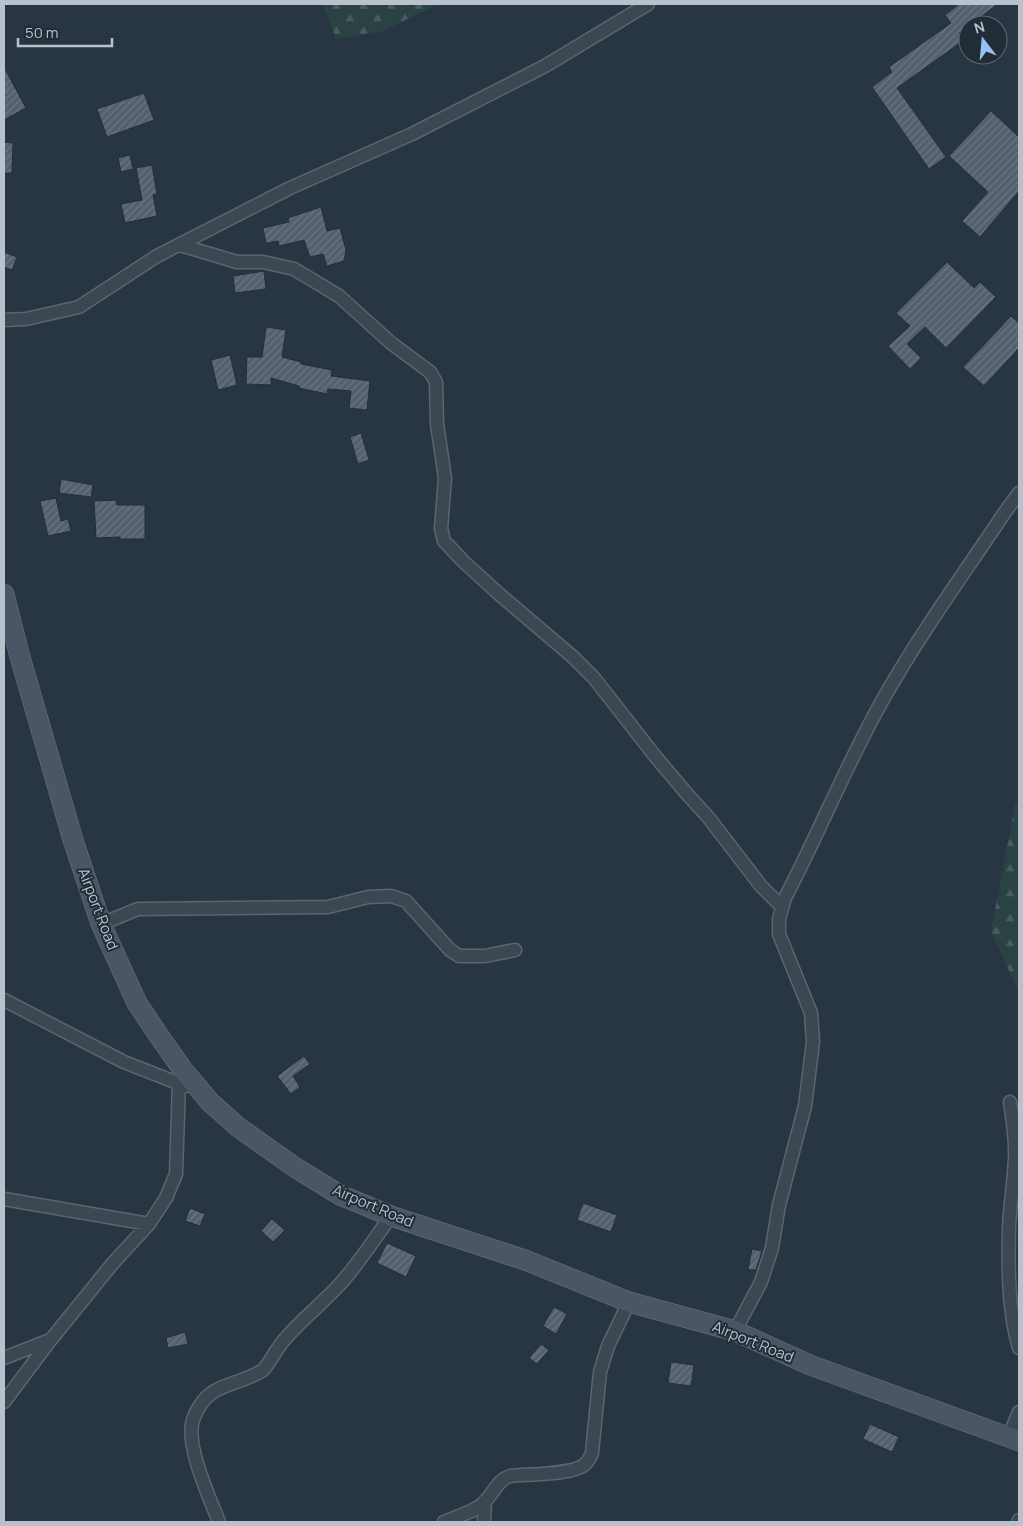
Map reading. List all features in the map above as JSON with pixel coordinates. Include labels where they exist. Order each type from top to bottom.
[{"type":"main road","name":"Airport Road","points":[[4,594],[20,657],[73,840],[101,924],[137,1003],[183,1070],[210,1102],[238,1127],[296,1168],[340,1195],[391,1216],[525,1260],[629,1302],[735,1331],[810,1365],[1014,1440]]},
{"type":"street","points":[[4,320],[26,319],[79,307],[141,266],[180,245],[290,188],[412,134],[545,66],[648,4]]},
{"type":"street","points":[[180,245],[237,262],[263,262],[294,269],[339,296],[391,343],[430,372],[436,382],[436,424],[445,478],[440,528],[444,541],[492,588],[594,678],[654,756],[708,818],[760,886],[782,907]]},
{"type":"street","points":[[735,1331],[761,1282],[772,1248],[779,1205],[805,1106],[813,1042],[810,1013],[779,934],[779,919],[785,898],[886,694],[924,633],[1019,493]]},
{"type":"street","points":[[101,924],[138,909],[328,906],[368,898],[391,896],[406,901],[450,950],[459,956],[485,956],[515,950]]},
{"type":"street","points":[[4,1000],[124,1062],[179,1082],[210,1102]]},
{"type":"street","points":[[4,1402],[50,1340],[113,1263],[149,1224],[166,1198],[176,1174],[179,1082]]},
{"type":"street","points":[[1010,1102],[1014,1129],[1015,1158],[1009,1227],[1010,1290],[1014,1327],[1019,1348]]},
{"type":"street","points":[[4,1199],[149,1224]]},
{"type":"street","points":[[219,1522],[198,1465],[191,1439],[191,1427],[194,1417],[204,1400],[216,1389],[258,1373],[266,1368],[274,1352],[286,1338],[342,1282],[391,1216]]},
{"type":"street","points":[[444,1522],[480,1506],[504,1478],[570,1471],[590,1460],[600,1372],[608,1346],[629,1302]]},
{"type":"street","points":[[4,1358],[50,1340]]},
{"type":"street","points":[[1014,1440],[1019,1412]]},
{"type":"street","points":[[484,1522],[485,1501]]},
{"type":"green space","points":[[323,4],[439,4],[383,31],[336,39]]},
{"type":"green space","points":[[1019,800],[1019,993],[991,931],[1015,804]]},
{"type":"building","points":[[959,4],[998,4],[983,15],[958,15],[958,44],[897,88],[946,157],[929,169],[872,87],[892,72],[889,67],[951,23],[945,15]]},
{"type":"building","points":[[4,67],[26,108],[4,120]]},
{"type":"building","points":[[144,93],[154,120],[107,137],[97,109]]},
{"type":"building","points":[[991,111],[1019,137],[1019,191],[980,237],[962,221],[988,192],[949,156]]},
{"type":"building","points":[[4,142],[13,143],[12,173],[4,173]]},
{"type":"building","points":[[130,155],[133,169],[121,172],[118,158]]},
{"type":"building","points":[[152,165],[157,194],[153,195],[157,216],[125,223],[121,204],[142,200],[136,168]]},
{"type":"building","points":[[321,207],[327,231],[340,228],[346,250],[344,261],[327,266],[323,254],[310,257],[304,240],[279,246],[278,241],[266,243],[263,228],[289,222],[288,218]]},
{"type":"building","points":[[4,252],[17,257],[12,270],[4,267]]},
{"type":"building","points":[[947,262],[974,288],[980,282],[996,297],[946,348],[925,327],[907,344],[921,358],[910,369],[888,346],[910,326],[896,313]]},
{"type":"building","points":[[264,271],[266,289],[235,293],[233,276]]},
{"type":"building","points":[[1011,316],[1019,323],[1019,348],[984,386],[963,367]]},
{"type":"building","points":[[266,327],[286,330],[282,357],[301,362],[301,364],[332,370],[331,376],[370,381],[367,410],[349,408],[351,391],[328,389],[327,394],[299,388],[299,386],[271,378],[271,385],[246,384],[247,357],[262,357]]},
{"type":"building","points":[[230,355],[237,385],[218,390],[211,360]]},
{"type":"building","points":[[361,433],[369,460],[358,464],[350,437]]},
{"type":"building","points":[[61,479],[93,485],[91,497],[59,493]]},
{"type":"building","points":[[56,498],[61,521],[68,519],[71,531],[48,536],[40,501]]},
{"type":"building","points":[[116,500],[117,505],[145,505],[145,539],[96,538],[94,501]]},
{"type":"building","points":[[304,1056],[310,1064],[293,1076],[300,1087],[291,1094],[277,1076]]},
{"type":"building","points":[[583,1203],[617,1215],[611,1232],[577,1220]]},
{"type":"building","points":[[190,1208],[205,1214],[200,1226],[185,1221]]},
{"type":"building","points":[[272,1219],[285,1230],[273,1242],[261,1231]]},
{"type":"building","points":[[387,1243],[416,1256],[406,1277],[377,1263]]},
{"type":"building","points":[[752,1249],[762,1251],[756,1270],[748,1270]]},
{"type":"building","points":[[554,1307],[567,1314],[556,1334],[543,1326]]},
{"type":"building","points":[[185,1332],[188,1344],[168,1348],[166,1338]]},
{"type":"building","points":[[541,1344],[549,1350],[537,1364],[529,1358]]},
{"type":"building","points":[[671,1362],[694,1365],[691,1386],[668,1383]]},
{"type":"building","points":[[870,1424],[899,1437],[892,1452],[863,1439]]}]
